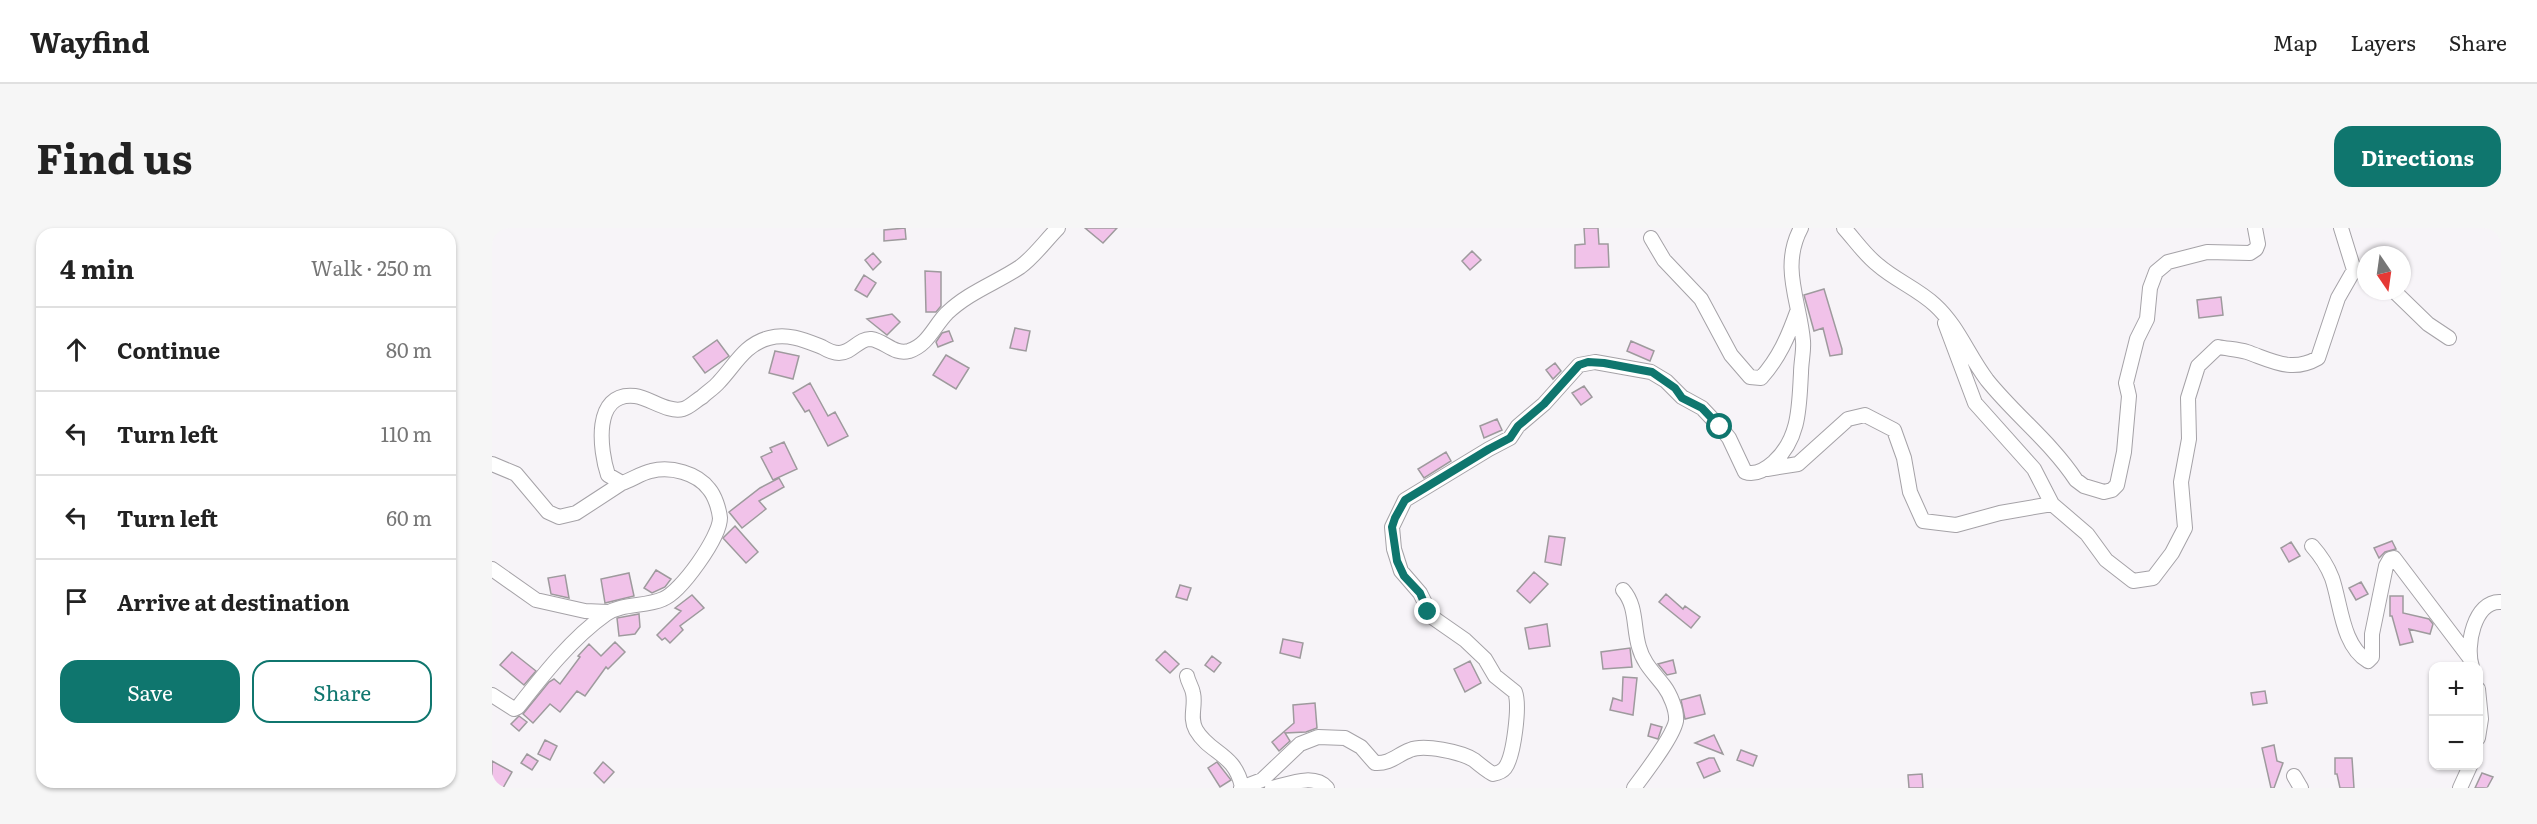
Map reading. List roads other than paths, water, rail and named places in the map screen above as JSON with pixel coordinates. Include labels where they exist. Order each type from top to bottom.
[{"type":"street","points":[[622,483],[608,475],[601,431],[602,419],[608,407],[619,398],[633,396],[680,410],[690,406],[717,384],[744,351],[762,340],[780,336],[808,342],[836,353],[848,351],[866,339],[873,339],[896,351],[908,351],[924,343],[940,321],[957,304],[1023,265],[1058,228]]},
{"type":"street","points":[[1764,469],[1784,453],[1795,432],[1803,342],[1791,268],[1796,237],[1801,228]]},
{"type":"street","points":[[1844,228],[1876,264],[1909,289],[1923,295],[1942,312],[1959,334],[1986,378],[2027,420],[2076,480],[2104,492],[2112,490],[2119,479],[2124,452],[2128,396],[2126,383],[2130,362],[2147,319],[2150,288],[2156,272],[2168,262],[2207,252],[2250,253],[2256,249],[2258,244],[2255,228]]},
{"type":"street","points":[[2341,228],[2357,264]]},
{"type":"street","points":[[1651,238],[1664,260],[1701,299],[1731,355],[1750,376],[1761,378],[1774,364],[1788,338],[1797,312]]},
{"type":"street","points":[[1942,312],[1957,359],[1976,403],[2034,470],[2052,504],[2087,534],[2106,560],[2133,581],[2153,578],[2172,553],[2185,528],[2181,482],[2189,439],[2188,398],[2198,366],[2218,347],[2244,351],[2273,363],[2305,366],[2318,358],[2338,298],[2357,275]]},
{"type":"street","points":[[2403,300],[2428,324],[2449,339]]},
{"type":"street","points":[[1187,676],[1194,695],[1192,716],[1195,727],[1206,742],[1228,758],[1241,788],[1262,780],[1300,744],[1318,738],[1346,738],[1361,747],[1375,763],[1385,763],[1406,751],[1423,747],[1444,750],[1472,759],[1493,774],[1500,773],[1505,768],[1511,752],[1518,705],[1515,692],[1495,676],[1485,659],[1465,640],[1428,612],[1420,593],[1404,576],[1397,561],[1392,527],[1405,500],[1489,449],[1504,443],[1518,426],[1544,404],[1579,365],[1588,362],[1644,370],[1658,376],[1675,388],[1682,398],[1702,408],[1720,427],[1729,438],[1745,472],[1750,474],[1764,469],[1798,464],[1848,419],[1865,415],[1893,430],[1904,458],[1910,492],[1923,520],[1956,525],[2000,513],[2052,504]]},
{"type":"street","points":[[492,464],[516,474],[548,512],[559,517],[576,513],[622,483],[652,470],[693,474],[703,481],[714,494],[720,520],[716,533],[695,567],[676,590],[664,599],[608,612],[585,612],[536,600],[492,569]]},
{"type":"street","points":[[2312,546],[2328,569],[2346,631],[2362,658],[2368,661],[2372,657],[2372,634],[2386,566],[2390,559],[2394,558],[2470,662]]},
{"type":"street","points":[[1623,590],[1630,598],[1633,607],[1639,649],[1647,666],[1669,696],[1676,719],[1672,732],[1634,788]]},
{"type":"street","points":[[2470,662],[2470,642],[2477,618],[2483,609],[2495,602],[2501,602]]},
{"type":"street","points":[[492,695],[510,708],[518,707],[581,634],[608,612]]},
{"type":"street","points":[[2460,788],[2468,770]]},
{"type":"street","points":[[1272,788],[1310,780],[1322,783],[1327,788]]}]
